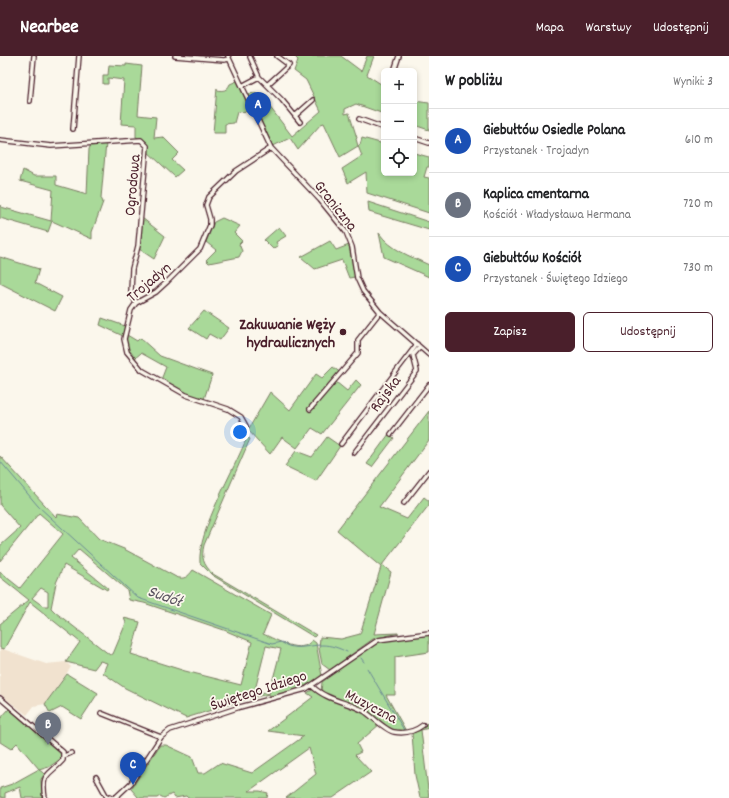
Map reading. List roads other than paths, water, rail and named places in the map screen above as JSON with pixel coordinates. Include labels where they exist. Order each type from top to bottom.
[{"type":"street","points":[[30,101],[34,56]]},
{"type":"street","points":[[73,129],[79,56]]},
{"type":"street","points":[[175,56],[218,60],[228,58]]},
{"type":"street","points":[[267,85],[289,65],[277,56]]},
{"type":"street","points":[[395,68],[399,56]]},
{"type":"street","points":[[250,57],[259,77],[300,122]]},
{"type":"street","name":"Graniczna","points":[[228,58],[271,148],[342,226],[352,247],[359,284],[380,312],[429,354]]},
{"type":"street","points":[[242,86],[259,77]]},
{"type":"street","points":[[295,116],[313,100]]},
{"type":"street","points":[[359,120],[381,127]]},
{"type":"street","points":[[417,139],[429,143]]},
{"type":"street","name":"Ogrodowa","points":[[0,140],[51,146],[141,140],[145,142],[147,146],[138,246],[132,269],[131,292],[136,303]]},
{"type":"street","name":"Trojadyn","points":[[246,426],[241,417],[228,409],[186,394],[142,370],[135,364],[127,352],[124,341],[131,310],[136,303],[156,292],[200,250],[210,225],[206,205],[208,197],[236,171],[271,148]]},
{"type":"street","points":[[310,409],[358,353],[358,340],[380,312]]},
{"type":"street","points":[[340,444],[419,345]]},
{"type":"street","name":"Rajska","points":[[354,453],[417,371],[413,355],[419,345]]},
{"type":"street","points":[[391,434],[429,385]]},
{"type":"street","points":[[404,503],[429,471]]},
{"type":"street","name":"Świętego Idziego","points":[[115,798],[131,783],[162,737],[170,730],[297,692],[312,686],[378,640],[429,633]]},
{"type":"street","name":"Muzyczna","points":[[312,686],[326,696],[345,702],[366,712],[394,732],[413,732],[423,725]]},
{"type":"street","points":[[0,698],[63,752],[64,756]]},
{"type":"street","points":[[101,714],[162,737]]},
{"type":"street","points":[[45,798],[43,784],[44,778],[63,760],[64,756],[71,753]]},
{"type":"street","points":[[96,777],[107,798],[115,798]]},
{"type":"waterway","name":"Sudół","points":[[0,461],[38,506],[138,598],[272,644],[281,642],[291,647],[325,645],[347,652]]},
{"type":"waterway","name":"Sudół","points":[[361,658],[364,662]]},
{"type":"waterway","name":"Sudół","points":[[367,668],[404,730]]},
{"type":"place","name":"Giebułtów Osiedle Polana","points":[[258,125]]},
{"type":"place","name":"Zakuwanie Węży hydraulicznych","points":[[343,332]]},
{"type":"place","name":"Kaplica cmentarna","points":[[48,745]]},
{"type":"place","name":"Giebułtów Kościół","points":[[133,785]]}]
